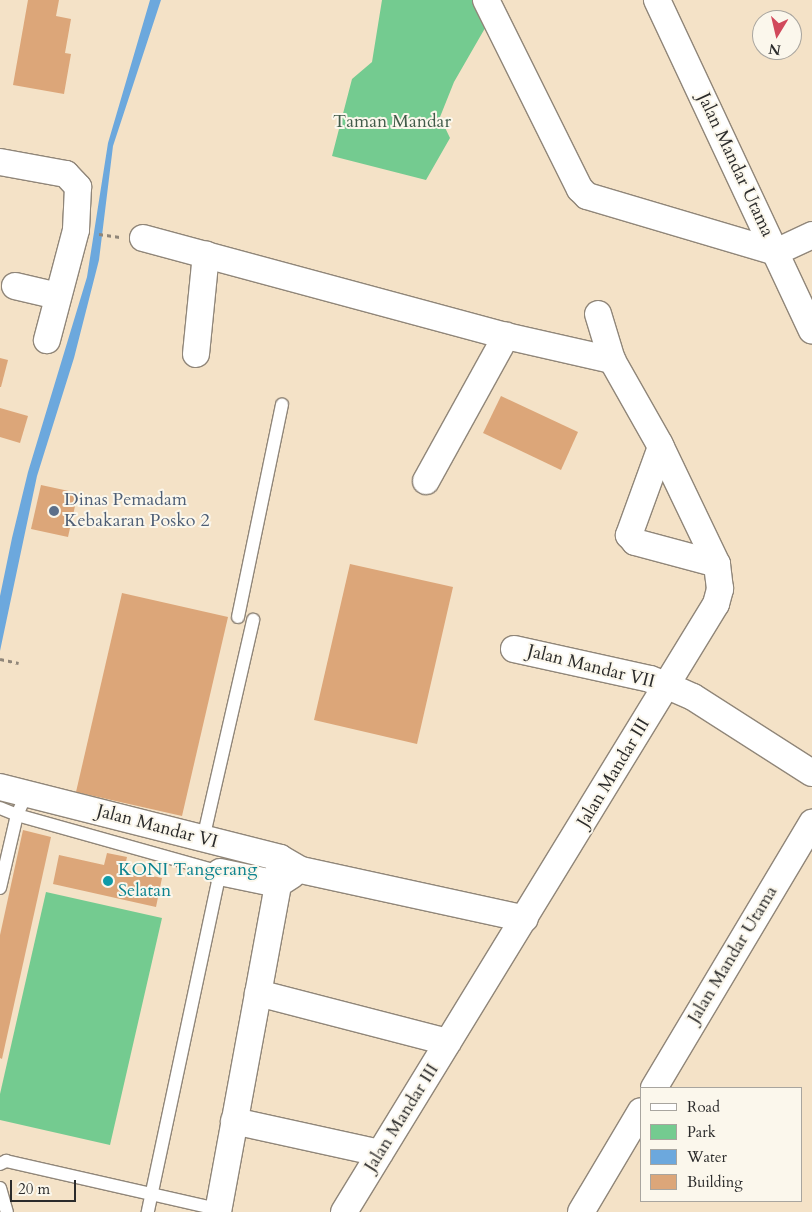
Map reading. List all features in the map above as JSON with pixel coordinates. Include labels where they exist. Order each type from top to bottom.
[{"type":"street","points":[[486,0],[580,189],[587,196],[776,252],[812,235]]},
{"type":"street","name":"Jalan Mandar Utama","points":[[657,0],[812,331]]},
{"type":"street","points":[[0,162],[66,174],[74,180],[78,187],[76,230],[47,340]]},
{"type":"street","points":[[143,238],[506,336],[612,360]]},
{"type":"street","points":[[196,354],[206,254]]},
{"type":"street","points":[[15,286],[58,296]]},
{"type":"street","name":"Jalan Mandar III","points":[[344,1212],[668,686],[716,604],[720,589],[717,564],[661,447],[612,360],[598,314]]},
{"type":"street","points":[[426,481],[506,336]]},
{"type":"street","points":[[661,447],[629,534],[635,542],[717,564]]},
{"type":"street","name":"Jalan Mandar VII","points":[[514,648],[650,679],[668,686],[693,697],[812,773]]},
{"type":"street","name":"Jalan Mandar VI","points":[[9,798],[202,839],[290,864],[524,919]]},
{"type":"street","name":"Jalan Mandar Utama","points":[[655,1087],[812,823]]},
{"type":"street","points":[[218,1211],[278,884],[290,864]]},
{"type":"street","name":"Jalan Mandar VI","points":[[220,872],[278,884]]},
{"type":"street","points":[[258,993],[448,1042]]},
{"type":"street","points":[[581,1212],[640,1113]]},
{"type":"street","points":[[234,1121],[380,1153]]},
{"type":"lane","points":[[238,617],[282,404]]},
{"type":"lane","points":[[202,839],[253,620]]},
{"type":"lane","points":[[0,888],[9,798],[220,872],[148,1212]]},
{"type":"lane","points":[[0,1164],[6,1161],[218,1211]]},
{"type":"lane","points":[[0,1188],[7,1212]]},
{"type":"path","points":[[0,659],[19,664]]},
{"type":"green space","name":"Taman Mandar","points":[[382,0],[483,0],[492,16],[454,82],[440,117],[450,138],[426,180],[332,156],[352,79],[372,62]]},
{"type":"green space","points":[[46,892],[162,918],[110,1145],[0,1120],[0,1094]]},
{"type":"water","points":[[150,0],[161,0],[113,146],[99,260],[74,358],[37,476],[0,651],[0,596],[12,538],[28,472],[87,277],[108,143]]},
{"type":"building","points":[[28,0],[59,0],[56,16],[71,19],[65,53],[71,54],[64,94],[13,85]]},
{"type":"building","points":[[0,358],[8,360],[1,387],[0,387]]},
{"type":"building","points":[[501,396],[578,432],[561,470],[483,433]]},
{"type":"building","points":[[0,408],[28,416],[20,443],[0,437]]},
{"type":"building","name":"Dinas Pemadam Kebakaran Posko 2","points":[[41,485],[78,493],[68,537],[31,529]]},
{"type":"building","points":[[350,564],[453,587],[417,744],[314,720]]},
{"type":"building","points":[[122,593],[228,617],[182,816],[76,792]]},
{"type":"building","points":[[23,830],[51,837],[2,1059],[0,1058],[0,935]]},
{"type":"building","name":"KONI Tangerang Selatan","points":[[107,853],[127,857],[124,870],[162,878],[156,907],[53,884],[59,855],[104,865]]},
{"type":"place","name":"Dinas Pemadam Kebakaran Posko 2","points":[[54,511]]},
{"type":"place","name":"KONI Tangerang Selatan","points":[[108,881]]}]
